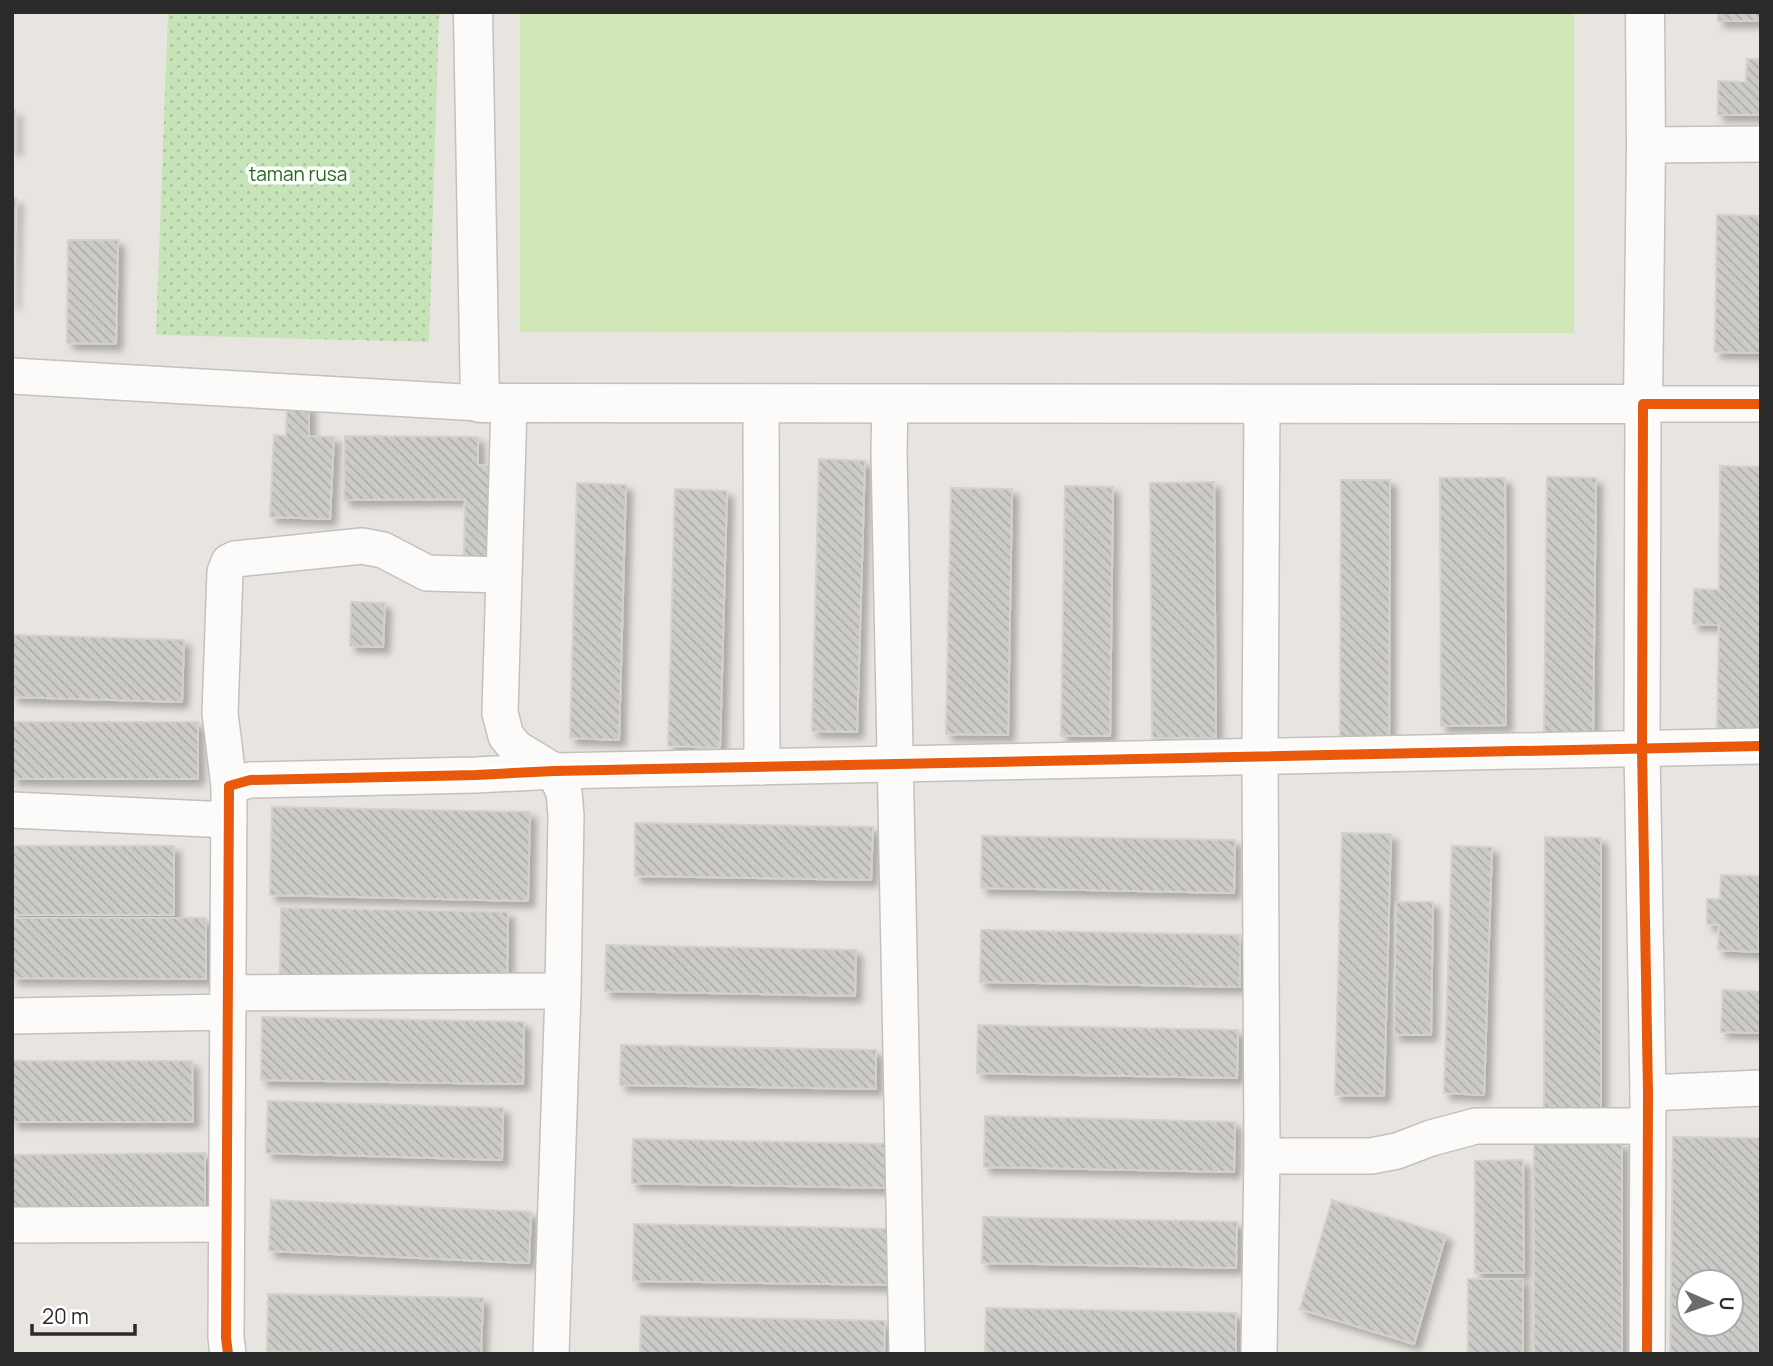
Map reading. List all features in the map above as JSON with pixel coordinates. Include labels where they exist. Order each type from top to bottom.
[{"type":"main road","points":[[473,12],[495,403],[890,404],[1643,404],[1645,12]]},
{"type":"street","points":[[1646,145],[1761,144]]},
{"type":"street","points":[[12,376],[495,403],[503,575],[499,687],[502,723],[506,736],[516,748],[554,771],[564,792],[566,815],[564,991],[551,1354]]},
{"type":"street","points":[[761,403],[762,767]]},
{"type":"street","points":[[890,404],[907,1354]]},
{"type":"street","points":[[1259,1354],[1262,1156],[1262,404]]},
{"type":"street","points":[[1647,1354],[1642,749],[1643,404],[1761,404]]},
{"type":"street","points":[[228,1354],[226,1224],[229,803],[220,713],[225,572],[229,562],[235,559],[362,546],[383,550],[427,573],[503,575]]},
{"type":"street","points":[[12,810],[229,803],[250,780],[554,771],[1761,746]]},
{"type":"street","points":[[12,1016],[228,1003],[564,991]]},
{"type":"street","points":[[1262,1156],[1371,1156],[1397,1152],[1431,1138],[1476,1126],[1647,1109],[1761,1088]]},
{"type":"street","points":[[12,1225],[226,1224]]},
{"type":"green space","name":"taman rusa","points":[[168,12],[439,12],[429,342],[156,335]]},
{"type":"green space","points":[[520,12],[1574,12],[1574,333],[520,332]]},
{"type":"building","points":[[1718,12],[1761,12],[1761,21],[1718,21]]},
{"type":"building","points":[[1747,59],[1761,59],[1761,115],[1718,115],[1718,81],[1746,82]]},
{"type":"building","points":[[12,110],[15,110],[15,149],[12,149]]},
{"type":"building","points":[[12,198],[16,198],[13,303],[12,303]]},
{"type":"building","points":[[1717,215],[1761,216],[1760,353],[1715,352]]},
{"type":"building","points":[[68,240],[118,240],[116,344],[67,343]]},
{"type":"building","points":[[287,404],[309,404],[309,436],[334,437],[330,519],[270,517],[274,435],[286,436]]},
{"type":"building","points":[[345,436],[478,437],[478,465],[497,466],[495,560],[464,559],[465,499],[344,500]]},
{"type":"building","points":[[819,459],[865,461],[857,732],[812,731]]},
{"type":"building","points":[[1720,466],[1761,467],[1761,737],[1717,737],[1719,625],[1693,624],[1694,589],[1719,590]]},
{"type":"building","points":[[1547,477],[1596,478],[1593,735],[1544,734]]},
{"type":"building","points":[[1440,478],[1505,478],[1506,725],[1441,726]]},
{"type":"building","points":[[1341,480],[1390,480],[1389,743],[1340,743]]},
{"type":"building","points":[[1214,482],[1216,738],[1152,738],[1150,483]]},
{"type":"building","points":[[577,483],[626,485],[619,740],[570,738]]},
{"type":"building","points":[[1065,486],[1113,487],[1110,736],[1061,736]]},
{"type":"building","points":[[951,488],[1012,489],[1008,735],[946,734]]},
{"type":"building","points":[[675,489],[727,491],[720,748],[668,746]]},
{"type":"building","points":[[351,602],[385,603],[383,647],[350,646]]},
{"type":"building","points":[[12,635],[184,640],[182,702],[12,697]]},
{"type":"building","points":[[12,722],[198,722],[198,779],[12,779]]},
{"type":"building","points":[[272,807],[530,812],[528,901],[270,895]]},
{"type":"building","points":[[635,823],[873,827],[871,880],[635,876]]},
{"type":"building","points":[[1342,833],[1391,834],[1384,1096],[1335,1095]]},
{"type":"building","points":[[982,836],[1235,840],[1234,893],[981,888]]},
{"type":"building","points":[[1545,837],[1601,838],[1601,1121],[1544,1115]]},
{"type":"building","points":[[12,846],[174,846],[174,915],[12,915]]},
{"type":"building","points":[[1452,846],[1492,847],[1484,1095],[1444,1093]]},
{"type":"building","points":[[1721,875],[1761,876],[1758,952],[1718,950],[1719,925],[1707,924],[1707,899],[1720,899]]},
{"type":"building","points":[[1396,902],[1433,902],[1431,1035],[1394,1035]]},
{"type":"building","points":[[281,908],[508,912],[507,981],[280,977]]},
{"type":"building","points":[[12,918],[206,918],[206,979],[12,978]]},
{"type":"building","points":[[981,930],[1240,935],[1240,987],[980,982]]},
{"type":"building","points":[[606,945],[856,950],[855,996],[605,991]]},
{"type":"building","points":[[1723,990],[1761,992],[1761,1033],[1721,1032]]},
{"type":"building","points":[[262,1017],[524,1022],[523,1084],[261,1080]]},
{"type":"building","points":[[978,1025],[1238,1030],[1237,1078],[977,1073]]},
{"type":"building","points":[[621,1045],[876,1050],[876,1089],[620,1085]]},
{"type":"building","points":[[12,1061],[192,1061],[193,1122],[12,1122]]},
{"type":"building","points":[[268,1101],[503,1108],[502,1160],[266,1153]]},
{"type":"building","points":[[985,1116],[1235,1122],[1234,1172],[984,1167]]},
{"type":"building","points":[[1673,1137],[1761,1138],[1759,1354],[1670,1354]]},
{"type":"building","points":[[633,1139],[893,1144],[892,1188],[632,1183]]},
{"type":"building","points":[[1534,1142],[1622,1143],[1622,1354],[1534,1354]]},
{"type":"building","points":[[205,1153],[205,1208],[12,1209],[12,1155]]},
{"type":"building","points":[[1523,1160],[1524,1273],[1475,1273],[1475,1161]]},
{"type":"building","points":[[271,1200],[531,1212],[529,1263],[269,1251]]},
{"type":"building","points":[[1332,1200],[1446,1235],[1414,1344],[1300,1309]]},
{"type":"building","points":[[983,1217],[1237,1222],[1236,1268],[982,1263]]},
{"type":"building","points":[[634,1224],[898,1229],[896,1285],[633,1281]]},
{"type":"building","points":[[1468,1279],[1523,1279],[1523,1354],[1468,1354]]},
{"type":"building","points":[[268,1294],[483,1298],[481,1354],[267,1351]]},
{"type":"building","points":[[986,1308],[1236,1313],[1236,1354],[985,1353]]},
{"type":"building","points":[[641,1316],[885,1321],[884,1354],[640,1354]]},
{"type":"cycle path","points":[[1647,1354],[1648,1093],[1642,749],[1643,404],[1761,404]]},
{"type":"cycle path","points":[[228,1354],[229,786],[250,780],[554,771],[1761,746]]}]
